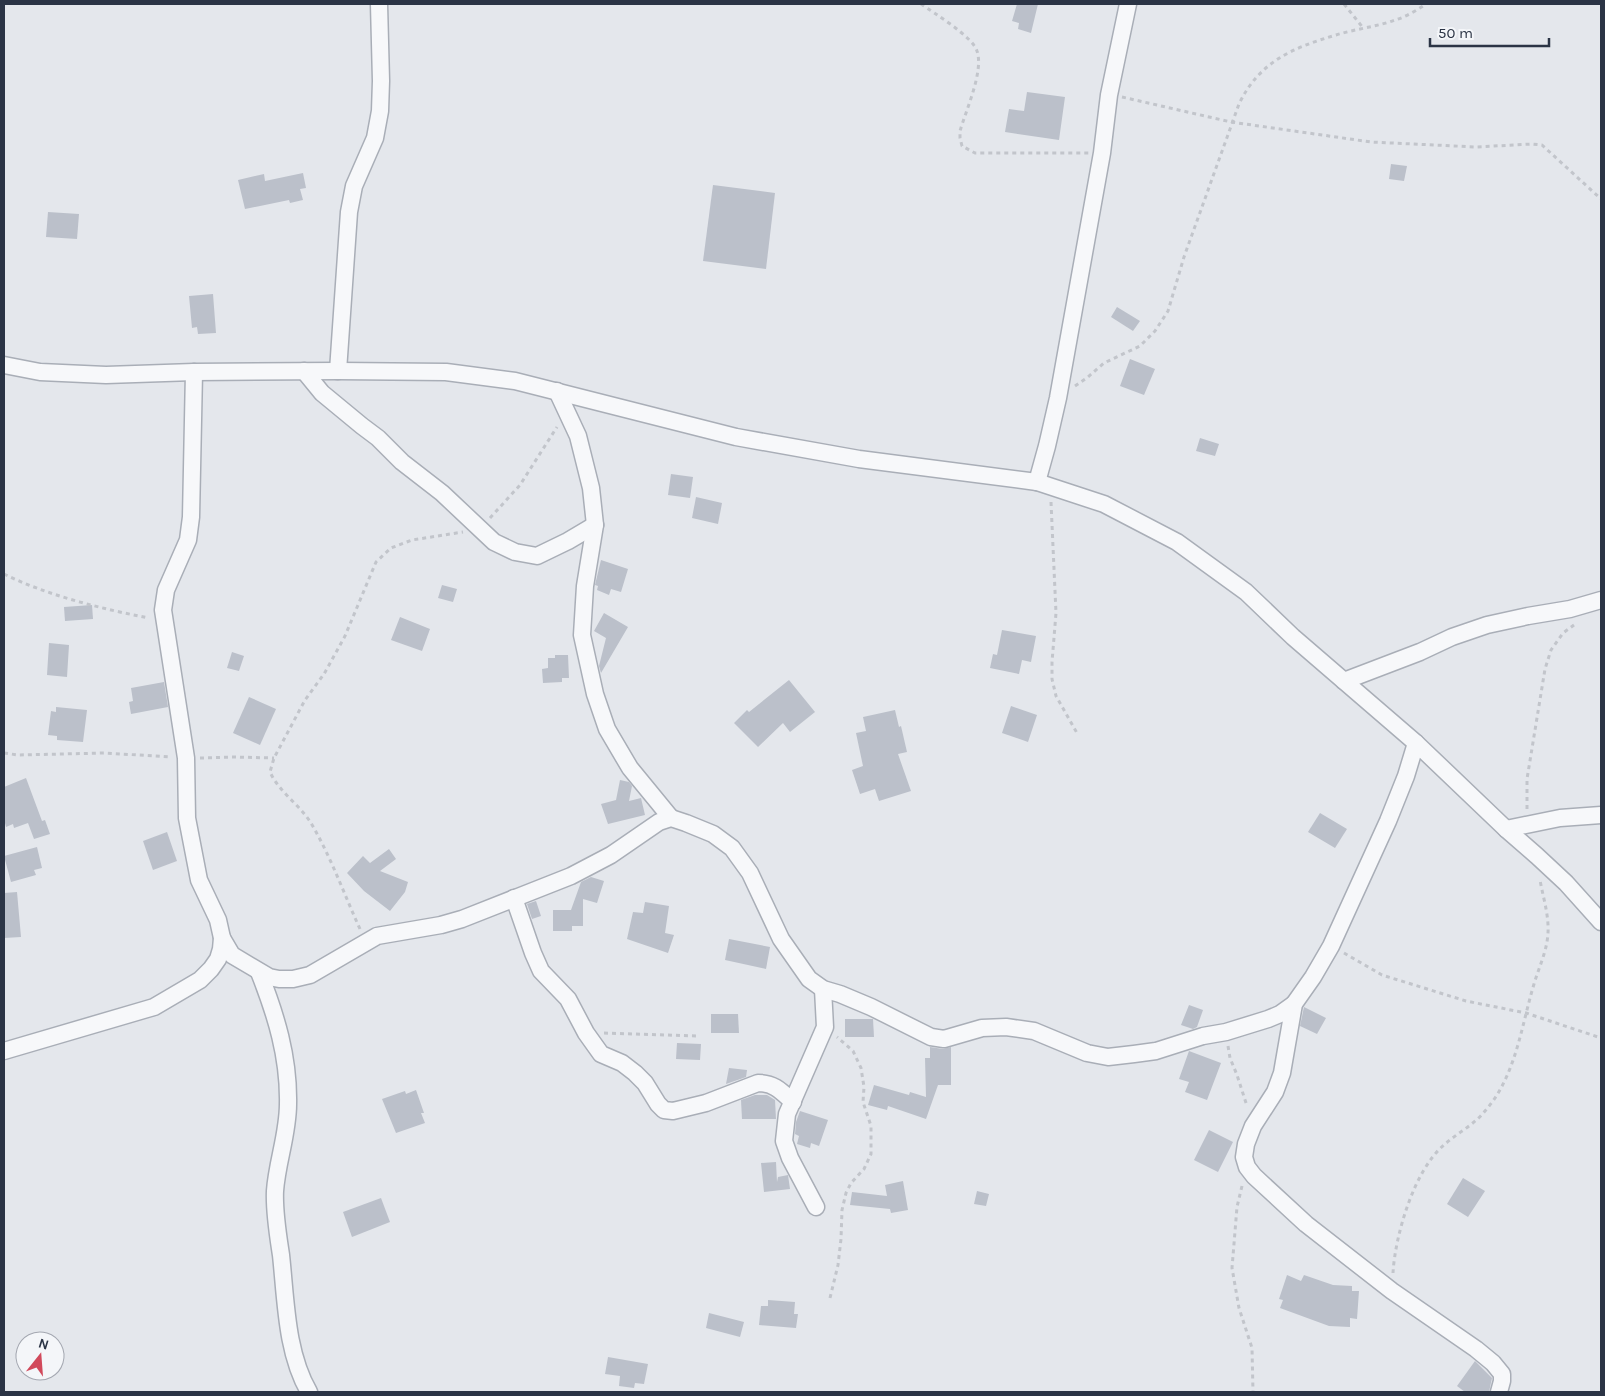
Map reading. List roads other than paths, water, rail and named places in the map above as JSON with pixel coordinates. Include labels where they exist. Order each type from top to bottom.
[{"type":"street","points":[[338,371],[349,212],[354,186],[375,138],[380,111],[379,4]]},
{"type":"street","points":[[1041,483],[1102,152],[1109,94],[1128,4]]},
{"type":"street","points":[[4,365],[40,372],[106,375],[304,371],[446,372],[515,380],[736,437],[859,459],[1041,483],[1104,504],[1176,542],[1246,592],[1293,637],[1416,742],[1506,830],[1566,883],[1601,922]]},
{"type":"street","points":[[304,371],[322,392],[378,438],[402,462],[442,493],[478,529],[494,542],[515,552],[537,556],[595,525]]},
{"type":"street","points":[[4,1052],[154,1006],[200,980],[211,970],[218,959],[221,949],[222,938],[218,920],[199,880],[187,818],[186,758],[163,610],[166,590],[188,540],[191,517],[194,372]]},
{"type":"street","points":[[556,391],[578,436],[592,488],[595,525],[585,586],[582,635],[595,694],[607,729],[630,768],[670,818],[713,834],[732,848],[750,873],[781,939],[809,979],[823,989],[872,1007],[931,1038],[944,1039],[982,1028],[1006,1027],[1034,1031],[1088,1053],[1108,1057],[1156,1050],[1194,1038],[1226,1032],[1280,1014],[1294,1004],[1331,946],[1388,821],[1406,776],[1416,742]]},
{"type":"street","points":[[1344,681],[1420,652],[1452,637],[1487,625],[1528,616],[1570,610],[1601,600]]},
{"type":"street","points":[[1506,830],[1560,818],[1601,815]]},
{"type":"street","points":[[222,938],[232,955],[259,972],[279,980],[293,980],[310,976],[365,941],[386,933],[441,925],[462,919],[571,876],[611,855],[659,822],[670,818]]},
{"type":"street","points":[[514,898],[541,971],[568,999],[586,1033],[601,1054],[622,1063],[635,1073],[645,1083],[664,1110],[673,1111],[706,1103],[758,1083],[768,1083],[776,1086],[793,1102]]},
{"type":"street","points":[[259,972],[275,1014],[286,1062],[288,1105],[284,1142],[275,1192],[288,1321],[295,1360],[309,1392]]},
{"type":"street","points":[[816,1207],[790,1158],[784,1140],[787,1114],[825,1027],[823,989]]},
{"type":"street","points":[[1294,1004],[1282,1073],[1276,1092],[1253,1126],[1246,1144],[1244,1157],[1247,1167],[1254,1176],[1306,1224],[1392,1292],[1476,1349],[1493,1363],[1502,1374],[1499,1392]]}]
